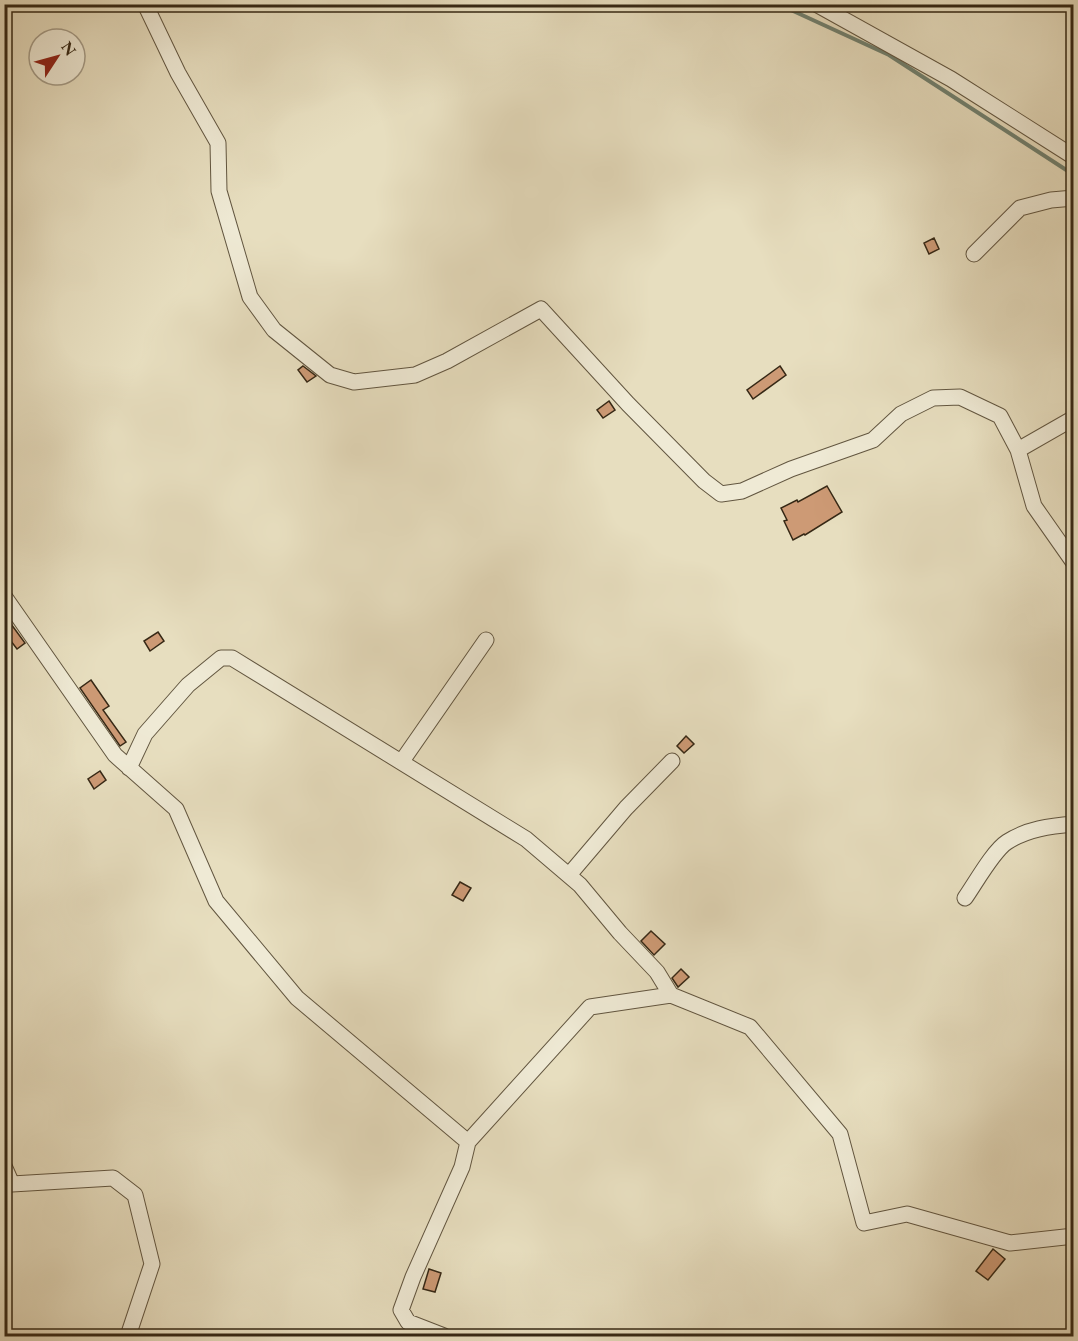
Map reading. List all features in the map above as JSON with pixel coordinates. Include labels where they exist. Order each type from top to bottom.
[{"type":"street","points":[[145,4],[178,73],[218,143],[219,191],[250,297],[274,330],[330,375],[354,382],[415,375],[447,361],[541,309],[628,404],[704,481],[722,494],[742,491],[791,469],[873,440],[901,414],[933,398],[960,397],[1000,416],[1018,450],[1034,506],[1074,563]]},
{"type":"street","points":[[816,4],[951,79],[1074,157]]},
{"type":"street","points":[[974,254],[1020,208],[1051,200],[1074,198]]},
{"type":"street","points":[[1018,450],[1074,418]]},
{"type":"street","points":[[4,596],[115,755],[176,809],[216,901],[297,998],[468,1142]]},
{"type":"street","points":[[402,761],[486,640]]},
{"type":"street","points":[[129,768],[145,734],[188,685],[221,658],[232,658],[526,838],[580,885],[620,933],[657,972],[671,995]]},
{"type":"street","points":[[569,875],[626,808],[672,761]]},
{"type":"street","points":[[965,898],[1006,843],[1044,826],[1074,824]]},
{"type":"street","points":[[444,1336],[408,1322],[401,1310],[462,1167],[468,1142],[590,1007],[671,995],[750,1027],[840,1134],[864,1223],[907,1214],[1010,1243],[1074,1236]]},
{"type":"street","points":[[4,1166],[12,1184],[112,1178],[135,1195],[152,1264],[128,1336]]},
{"type":"building","points":[[934,238],[939,249],[929,254],[924,243]]},
{"type":"building","points":[[303,366],[316,376],[307,382],[298,370]]},
{"type":"building","points":[[780,366],[786,375],[753,399],[747,390]]},
{"type":"building","points":[[609,401],[615,410],[603,418],[597,410]]},
{"type":"building","points":[[827,486],[842,512],[793,540],[781,508],[797,500],[798,502]]},
{"type":"building","points":[[11,624],[25,643],[17,649],[4,632],[4,629]]},
{"type":"building","points":[[158,632],[164,641],[150,651],[144,641]]},
{"type":"building","points":[[91,680],[109,706],[103,710],[126,742],[120,746],[80,688]]},
{"type":"building","points":[[686,736],[694,744],[684,753],[677,746]]},
{"type":"building","points":[[100,771],[106,780],[94,789],[88,779]]},
{"type":"building","points":[[460,882],[471,888],[463,901],[452,895]]},
{"type":"building","points":[[651,931],[665,944],[654,955],[641,941]]},
{"type":"building","points":[[681,969],[689,977],[678,987],[672,978]]},
{"type":"building","points":[[993,1249],[1005,1259],[988,1280],[976,1271]]},
{"type":"building","points":[[429,1269],[441,1273],[435,1292],[423,1289]]},
{"type":"waterway","points":[[778,4],[889,55],[1074,175]]}]
